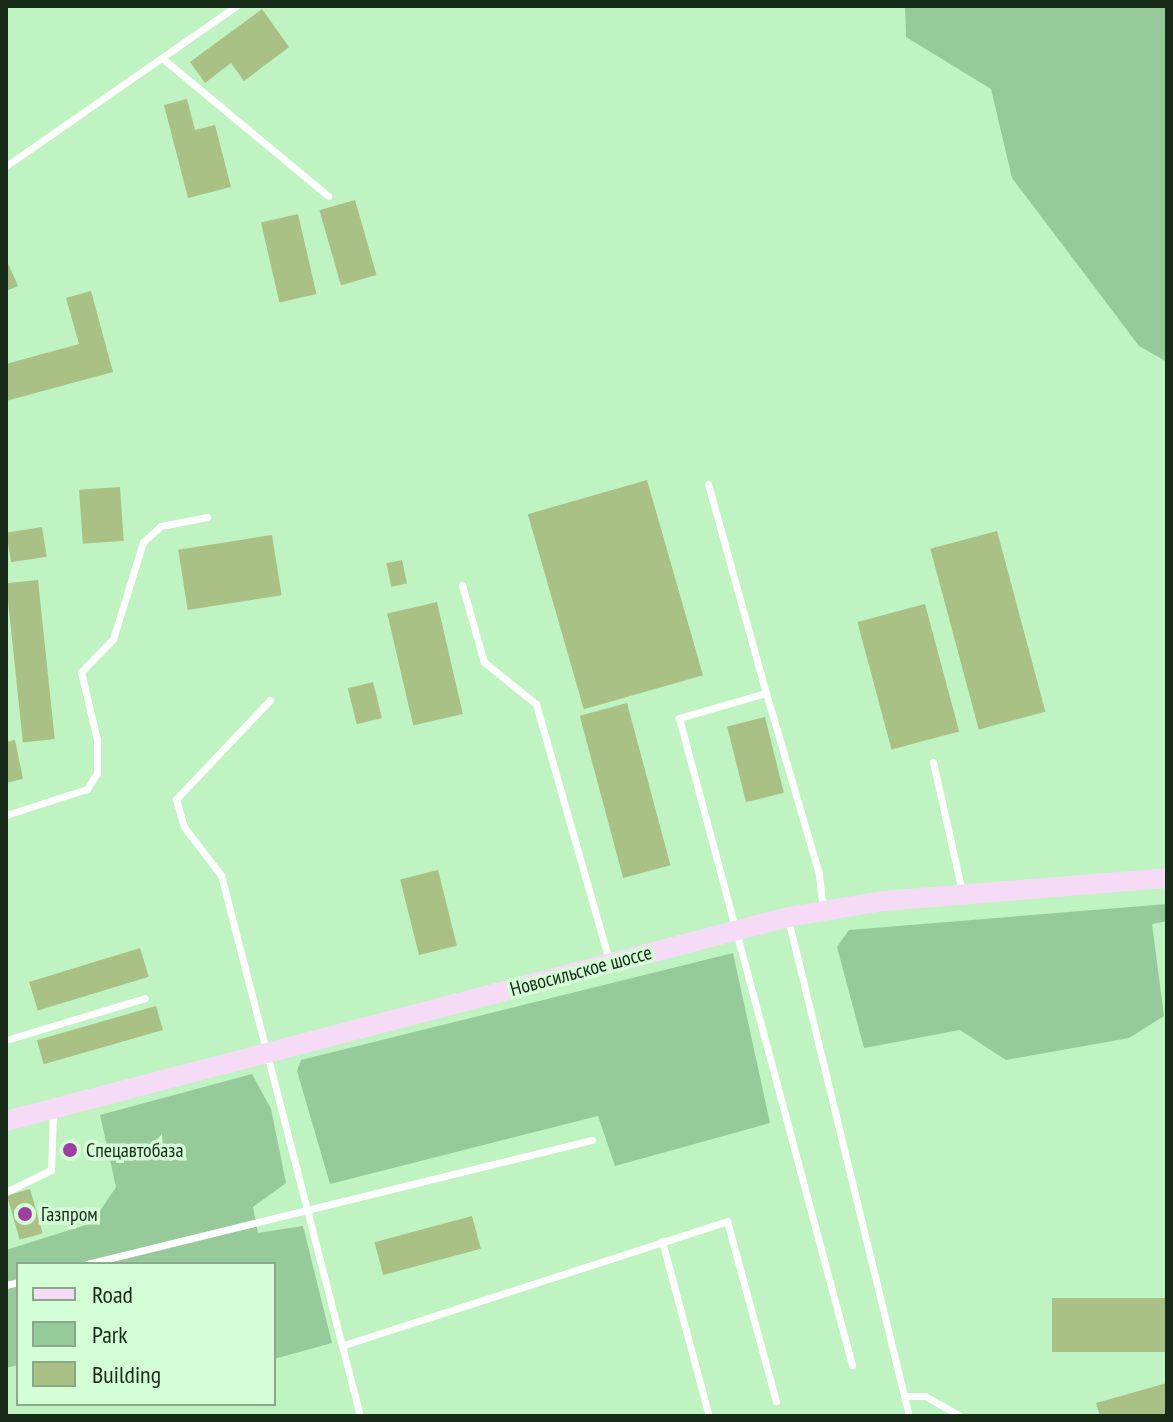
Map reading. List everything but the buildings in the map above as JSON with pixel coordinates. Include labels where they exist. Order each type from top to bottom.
[{"type":"street","name":"Новосильское шоссе","points":[[6,1121],[788,917],[962,895],[1167,878]]},
{"type":"lane","points":[[6,166],[236,6]]},
{"type":"lane","points":[[162,58],[328,196]]},
{"type":"lane","points":[[708,484],[819,874],[823,911]]},
{"type":"lane","points":[[6,815],[87,789],[97,773],[97,740],[81,672],[113,639],[143,542],[161,526],[207,517]]},
{"type":"lane","points":[[462,585],[484,662],[536,704],[610,963]]},
{"type":"lane","points":[[766,693],[679,718],[852,1365]]},
{"type":"lane","points":[[270,700],[176,799],[184,827],[221,875],[312,1214],[360,1416]]},
{"type":"lane","points":[[933,762],[962,895]]},
{"type":"lane","points":[[788,917],[909,1416]]},
{"type":"lane","points":[[6,1040],[145,998]]},
{"type":"lane","points":[[6,1192],[51,1170],[52,1109]]},
{"type":"lane","points":[[96,1262],[312,1214],[592,1140]]},
{"type":"lane","points":[[344,1345],[727,1221],[776,1401]]},
{"type":"lane","points":[[662,1241],[709,1416]]},
{"type":"lane","points":[[904,1396],[925,1396],[960,1416]]},
{"type":"green space","points":[[905,6],[1167,6],[1167,362],[1139,346],[1012,178],[991,89],[906,37]]},
{"type":"green space","points":[[1167,904],[1167,921],[1152,924],[1164,1016],[1129,1038],[1006,1060],[960,1030],[864,1048],[837,947],[849,930]]},
{"type":"green space","points":[[733,953],[770,1123],[615,1166],[598,1116],[330,1184],[297,1071],[301,1060]]},
{"type":"green space","points":[[252,1074],[271,1109],[286,1183],[253,1207],[258,1233],[303,1226],[332,1343],[276,1358],[276,1262],[16,1262],[16,1366],[6,1368],[6,1250],[92,1223],[116,1187],[100,1115]]},
{"type":"place","name":"Спецавтобаза","points":[[70,1150]]},
{"type":"place","name":"Газпром","points":[[25,1214]]}]
